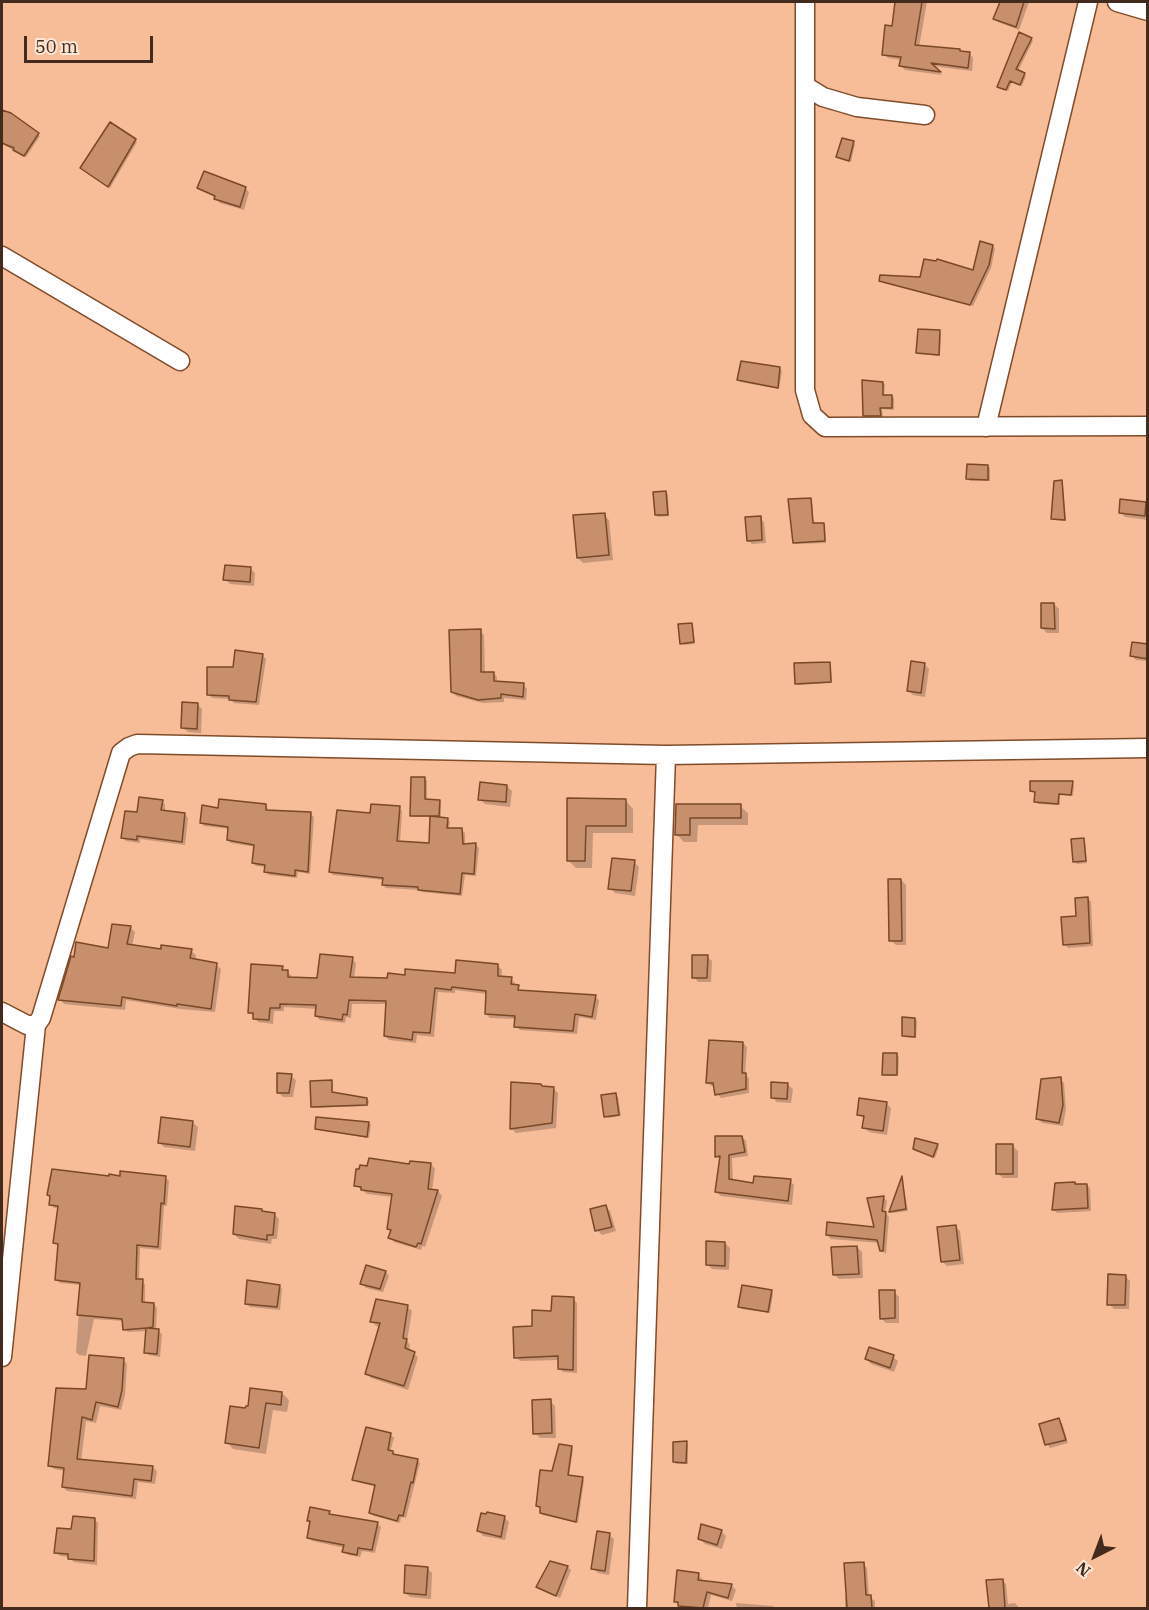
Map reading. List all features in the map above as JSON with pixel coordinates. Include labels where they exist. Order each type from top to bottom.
[{"type":"street","points":[[805,2],[804,390],[812,415],[825,427],[1148,426]]},
{"type":"street","points":[[986,427],[1088,2]]},
{"type":"street","points":[[1117,2],[1148,10]]},
{"type":"street","points":[[805,86],[823,97],[857,107],[925,115]]},
{"type":"street","points":[[2,256],[180,361]]},
{"type":"street","points":[[2,1357],[36,1025],[41,1018],[121,753],[129,747],[137,744],[666,755],[1148,748]]},
{"type":"street","points":[[637,1608],[666,755]]},
{"type":"street","points":[[2,1012],[27,1025],[36,1025]]},
{"type":"building","points":[[895,2],[922,2],[915,45],[970,52],[968,68],[931,63],[941,72],[899,66],[901,57],[882,55],[885,25],[892,26]]},
{"type":"building","points":[[1000,2],[1024,2],[1016,27],[993,19]]},
{"type":"building","points":[[1019,32],[1032,38],[1016,69],[1025,73],[1020,85],[1010,81],[1006,90],[997,87]]},
{"type":"building","points":[[2,110],[11,113],[39,133],[24,156],[13,150],[14,148],[2,143]]},
{"type":"building","points":[[110,122],[136,139],[108,187],[80,168]]},
{"type":"building","points":[[842,138],[854,141],[849,161],[836,157]]},
{"type":"building","points":[[204,171],[246,187],[240,207],[214,199],[215,196],[197,188]]},
{"type":"building","points":[[980,241],[993,245],[989,265],[970,305],[879,281],[880,275],[920,277],[924,259],[936,261],[937,259],[973,270]]},
{"type":"building","points":[[918,329],[940,330],[939,355],[916,353]]},
{"type":"building","points":[[741,361],[780,367],[778,388],[737,380]]},
{"type":"building","points":[[862,380],[883,382],[883,395],[892,395],[892,408],[880,408],[881,416],[863,416]]},
{"type":"building","points":[[967,464],[988,465],[988,480],[966,479]]},
{"type":"building","points":[[1062,480],[1065,520],[1051,519],[1054,481]]},
{"type":"building","points":[[666,491],[668,515],[655,515],[653,492]]},
{"type":"building","points":[[811,498],[813,523],[824,523],[825,541],[793,543],[788,499]]},
{"type":"building","points":[[1120,499],[1146,502],[1145,516],[1119,513]]},
{"type":"building","points":[[605,513],[609,555],[577,558],[573,515]]},
{"type":"building","points":[[761,516],[762,540],[747,541],[745,517]]},
{"type":"building","points":[[225,565],[251,567],[250,582],[223,580]]},
{"type":"building","points":[[1041,603],[1054,603],[1055,629],[1041,628]]},
{"type":"building","points":[[692,623],[694,642],[680,644],[678,624]]},
{"type":"building","points":[[481,629],[481,672],[494,672],[494,681],[524,683],[523,697],[501,694],[501,698],[478,700],[451,692],[449,630]]},
{"type":"building","points":[[1132,642],[1148,644],[1148,659],[1130,656]]},
{"type":"building","points":[[235,650],[263,654],[256,702],[229,700],[229,696],[207,695],[207,667],[233,667]]},
{"type":"building","points":[[911,661],[925,663],[921,693],[907,691]]},
{"type":"building","points":[[830,662],[831,682],[795,684],[794,663]]},
{"type":"building","points":[[182,702],[198,703],[197,729],[181,728]]},
{"type":"building","points":[[411,777],[425,777],[425,799],[440,800],[439,816],[410,816]]},
{"type":"building","points":[[1030,781],[1073,781],[1071,795],[1059,794],[1058,804],[1034,802],[1035,792],[1030,791]]},
{"type":"building","points":[[480,782],[507,785],[506,802],[478,800]]},
{"type":"building","points":[[139,797],[163,800],[161,810],[185,813],[182,842],[137,836],[137,840],[121,838],[125,811],[137,812]]},
{"type":"building","points":[[567,798],[626,799],[626,826],[586,826],[585,861],[567,861]]},
{"type":"building","points":[[219,799],[266,804],[266,810],[311,812],[308,872],[295,870],[295,876],[264,872],[265,865],[252,863],[254,845],[227,840],[228,827],[200,823],[202,805],[218,808]]},
{"type":"building","points":[[371,804],[400,806],[397,841],[429,843],[430,816],[448,818],[447,828],[462,828],[463,844],[476,843],[474,874],[462,873],[460,894],[418,890],[418,887],[382,885],[383,878],[329,872],[337,810],[370,813]]},
{"type":"building","points":[[676,804],[741,804],[741,818],[690,818],[690,835],[675,835]]},
{"type":"building","points":[[1084,838],[1086,861],[1073,862],[1071,839]]},
{"type":"building","points":[[612,858],[635,860],[631,891],[608,889]]},
{"type":"building","points":[[888,879],[901,879],[902,941],[889,941]]},
{"type":"building","points":[[1088,897],[1090,943],[1063,945],[1061,917],[1076,916],[1075,898]]},
{"type":"building","points":[[112,924],[131,926],[127,944],[161,949],[161,945],[192,949],[190,958],[217,963],[211,1009],[122,997],[121,1006],[58,1000],[71,956],[74,957],[76,942],[108,948]]},
{"type":"building","points":[[320,954],[353,957],[350,977],[387,978],[388,973],[405,975],[405,969],[455,973],[456,960],[498,964],[498,976],[512,977],[511,984],[519,985],[518,990],[596,995],[592,1017],[575,1014],[573,1031],[514,1027],[515,1016],[485,1014],[486,991],[452,987],[451,990],[435,988],[430,1033],[413,1032],[412,1040],[384,1036],[386,1001],[349,1000],[347,1015],[343,1014],[342,1020],[315,1016],[316,1005],[280,1004],[280,1008],[270,1008],[269,1020],[253,1019],[253,1013],[248,1013],[251,964],[283,966],[282,970],[288,970],[288,977],[317,978]]},
{"type":"building","points":[[692,955],[708,955],[707,978],[692,978]]},
{"type":"building","points":[[902,1017],[915,1018],[915,1037],[902,1036]]},
{"type":"building","points":[[709,1040],[743,1042],[742,1073],[746,1073],[746,1089],[715,1095],[713,1083],[706,1083]]},
{"type":"building","points":[[883,1053],[897,1053],[897,1075],[882,1075]]},
{"type":"building","points":[[277,1073],[292,1074],[289,1093],[277,1093]]},
{"type":"building","points":[[1061,1077],[1063,1105],[1059,1123],[1036,1119],[1041,1079]]},
{"type":"building","points":[[332,1080],[332,1092],[367,1098],[367,1105],[311,1107],[310,1081]]},
{"type":"building","points":[[511,1082],[554,1087],[552,1123],[510,1129]]},
{"type":"building","points":[[771,1082],[788,1083],[787,1099],[771,1098]]},
{"type":"building","points":[[616,1093],[619,1115],[604,1117],[601,1095]]},
{"type":"building","points":[[859,1098],[887,1102],[883,1131],[862,1128],[864,1116],[857,1115]]},
{"type":"building","points":[[161,1117],[193,1121],[190,1147],[158,1143]]},
{"type":"building","points":[[316,1117],[369,1122],[367,1137],[315,1129]]},
{"type":"building","points":[[715,1136],[742,1136],[745,1152],[729,1155],[729,1179],[753,1183],[754,1176],[791,1179],[788,1201],[715,1192],[720,1156],[715,1157]]},
{"type":"building","points":[[915,1138],[938,1144],[933,1157],[913,1149]]},
{"type":"building","points":[[996,1144],[1013,1144],[1013,1174],[996,1174]]},
{"type":"building","points":[[369,1158],[409,1164],[410,1161],[431,1163],[428,1189],[438,1190],[421,1244],[418,1243],[416,1247],[388,1238],[391,1230],[387,1229],[392,1194],[361,1190],[361,1187],[354,1186],[356,1169],[359,1169],[360,1165],[367,1166]]},
{"type":"building","points":[[52,1169],[109,1176],[109,1174],[120,1176],[120,1171],[166,1176],[164,1204],[161,1203],[158,1247],[137,1245],[136,1279],[143,1279],[142,1302],[154,1303],[153,1327],[147,1328],[159,1329],[157,1354],[144,1353],[146,1328],[123,1330],[122,1319],[77,1315],[80,1283],[55,1280],[58,1244],[53,1243],[58,1206],[49,1205],[50,1196],[47,1195]]},
{"type":"building","points":[[902,1176],[906,1209],[889,1212]]},
{"type":"building","points":[[1075,1182],[1075,1184],[1087,1184],[1088,1208],[1052,1210],[1055,1183]]},
{"type":"building","points":[[884,1196],[882,1211],[886,1212],[883,1251],[880,1251],[877,1240],[826,1235],[827,1222],[874,1227],[867,1198]]},
{"type":"building","points":[[606,1205],[612,1227],[595,1231],[590,1209]]},
{"type":"building","points":[[235,1206],[275,1213],[273,1235],[267,1235],[267,1240],[233,1234]]},
{"type":"building","points":[[956,1225],[960,1260],[941,1262],[937,1227]]},
{"type":"building","points":[[706,1241],[725,1242],[725,1266],[706,1265]]},
{"type":"building","points":[[857,1246],[859,1274],[833,1275],[831,1247]]},
{"type":"building","points":[[366,1265],[386,1271],[380,1289],[360,1284]]},
{"type":"building","points":[[1108,1274],[1126,1275],[1125,1305],[1107,1305]]},
{"type":"building","points":[[247,1280],[280,1285],[277,1307],[245,1304]]},
{"type":"building","points":[[742,1285],[772,1290],[768,1312],[738,1307]]},
{"type":"building","points":[[879,1290],[895,1290],[895,1318],[880,1319]]},
{"type":"building","points":[[552,1296],[574,1297],[573,1370],[558,1369],[558,1356],[514,1358],[513,1327],[532,1326],[532,1310],[551,1311]]},
{"type":"building","points":[[376,1299],[408,1305],[403,1338],[407,1339],[405,1348],[415,1352],[404,1386],[365,1374],[380,1323],[370,1322]]},
{"type":"building","points":[[869,1347],[894,1355],[890,1368],[865,1359]]},
{"type":"building","points":[[89,1355],[124,1358],[122,1390],[118,1407],[96,1402],[92,1420],[82,1417],[77,1459],[153,1466],[151,1481],[134,1479],[132,1496],[62,1487],[64,1468],[48,1466],[56,1388],[86,1389]]},
{"type":"building","points":[[250,1388],[282,1392],[281,1405],[266,1403],[259,1448],[225,1443],[230,1406],[245,1408],[248,1406]]},
{"type":"building","points":[[551,1399],[552,1433],[533,1434],[532,1400]]},
{"type":"building","points":[[1059,1418],[1066,1440],[1045,1445],[1039,1424]]},
{"type":"building","points":[[366,1427],[391,1433],[388,1450],[393,1451],[393,1454],[418,1459],[403,1516],[399,1515],[397,1521],[369,1513],[375,1485],[352,1480]]},
{"type":"building","points":[[687,1441],[686,1463],[673,1462],[673,1442]]},
{"type":"building","points":[[559,1444],[572,1446],[568,1475],[583,1477],[576,1522],[540,1513],[540,1507],[536,1506],[540,1470],[552,1471]]},
{"type":"building","points":[[310,1507],[330,1511],[329,1514],[378,1522],[372,1550],[358,1548],[357,1555],[342,1552],[344,1545],[307,1538]]},
{"type":"building","points":[[487,1512],[505,1516],[501,1537],[477,1531],[481,1513],[486,1514]]},
{"type":"building","points":[[73,1516],[95,1518],[94,1561],[68,1559],[68,1554],[54,1553],[57,1528],[71,1529]]},
{"type":"building","points":[[701,1524],[722,1530],[717,1545],[698,1539]]},
{"type":"building","points":[[597,1531],[610,1533],[605,1571],[591,1569]]},
{"type":"building","points":[[550,1561],[568,1566],[556,1596],[536,1587]]},
{"type":"building","points":[[864,1562],[866,1595],[871,1595],[872,1608],[847,1608],[844,1563]]},
{"type":"building","points":[[405,1565],[428,1567],[426,1595],[404,1593]]},
{"type":"building","points":[[677,1570],[699,1573],[698,1580],[732,1584],[728,1598],[707,1592],[703,1608],[678,1606],[678,1602],[674,1602]]},
{"type":"building","points":[[1003,1579],[1005,1608],[989,1608],[986,1580]]}]
